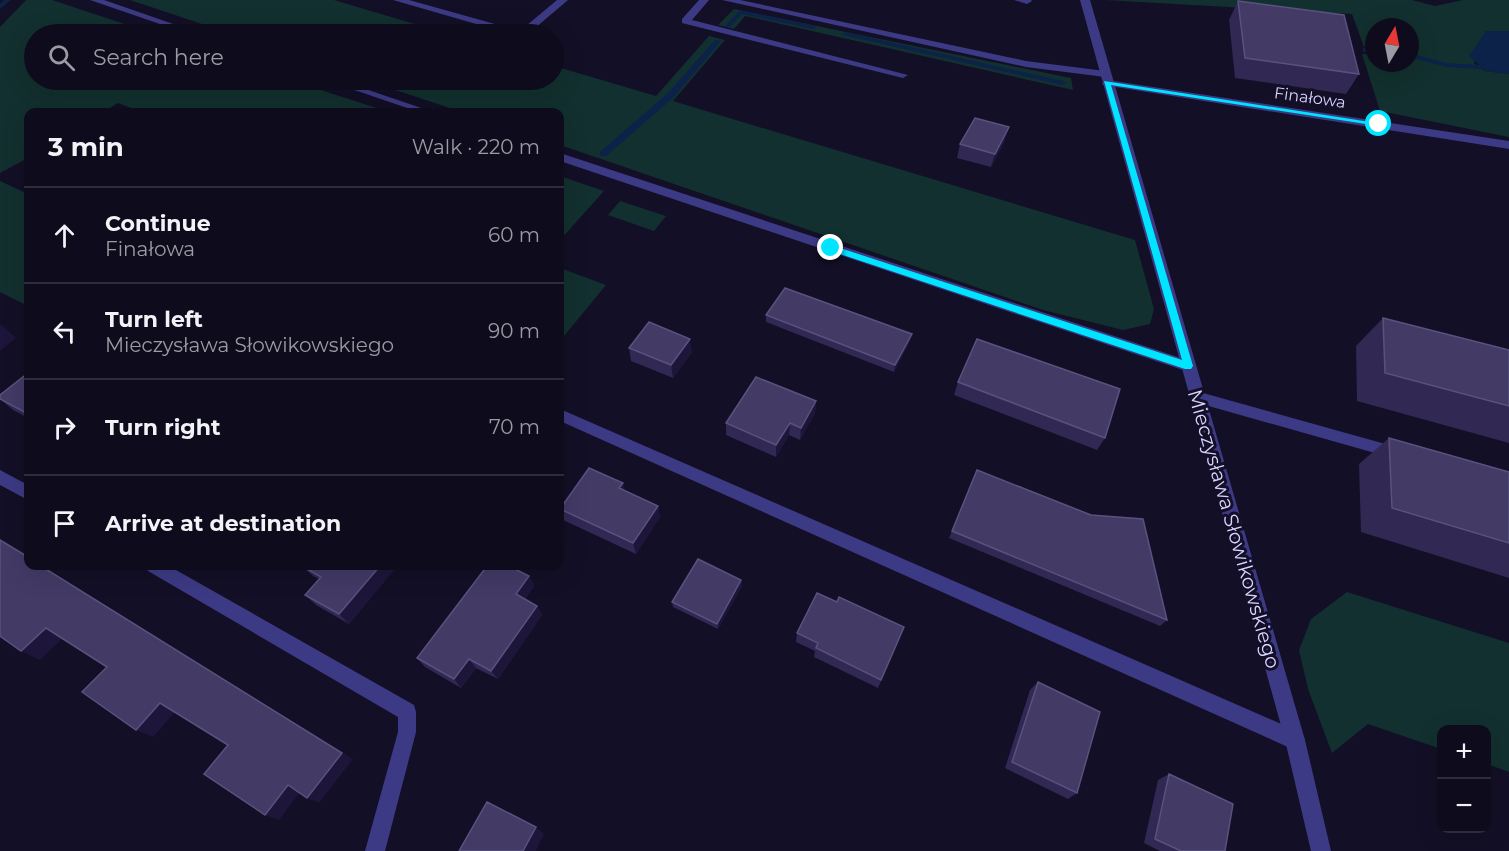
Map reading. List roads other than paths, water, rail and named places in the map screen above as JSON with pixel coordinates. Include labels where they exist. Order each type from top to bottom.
[{"type":"street","points":[[95,0],[167,24]]},
{"type":"street","points":[[398,0],[486,24]]},
{"type":"street","points":[[534,24],[562,0]]},
{"type":"street","points":[[704,0],[684,21],[903,75]]},
{"type":"street","name":"Finałowa","points":[[727,0],[1026,64],[1509,145]]},
{"type":"street","name":"Mieczysława Słowikowskiego","points":[[1085,0],[1295,740],[1321,851]]},
{"type":"street","points":[[361,90],[416,108]]},
{"type":"street","points":[[564,158],[1188,366]]},
{"type":"street","points":[[1197,397],[1408,457]]},
{"type":"street","points":[[564,417],[1295,740]]},
{"type":"street","points":[[0,477],[24,491]]},
{"type":"street","points":[[161,570],[407,712],[407,732],[375,851]]},
{"type":"water","points":[[1486,31],[1509,31],[1509,74],[1485,71],[1469,56]]},
{"type":"waterway","points":[[0,7],[8,0]]},
{"type":"waterway","points":[[728,26],[740,12],[813,27]]},
{"type":"waterway","points":[[845,34],[1063,83]]},
{"type":"waterway","points":[[603,154],[671,95],[717,41]]},
{"type":"waterway","points":[[1419,58],[1446,65],[1480,67]]}]
